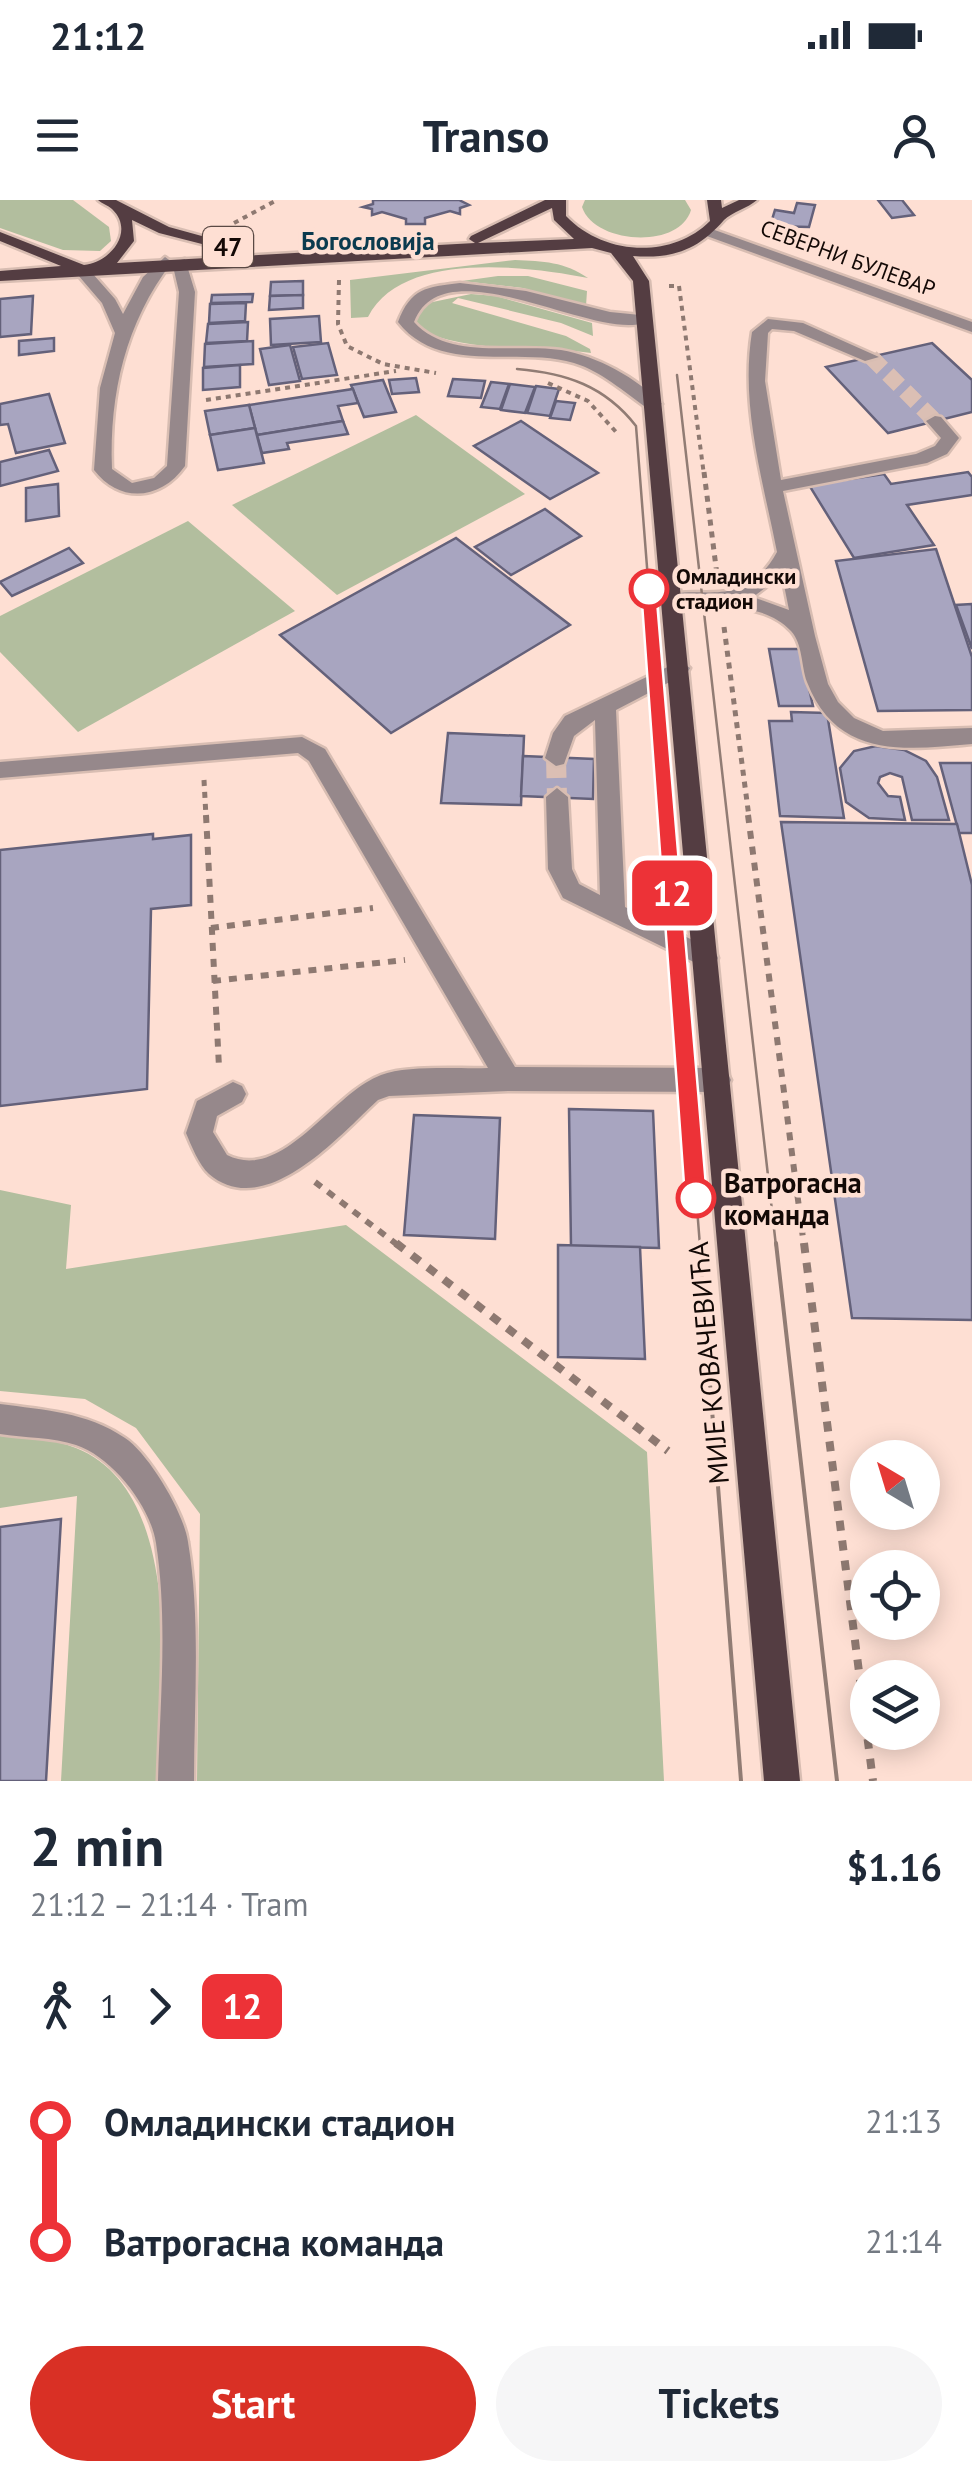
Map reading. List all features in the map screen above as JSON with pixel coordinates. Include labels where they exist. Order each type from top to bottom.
[{"type":"main road","points":[[558,200],[557,211],[563,223],[596,244]]},
{"type":"main road","points":[[455,247],[558,200]]},
{"type":"main road","points":[[0,276],[455,247],[596,244],[614,248],[671,248],[710,232],[717,208],[750,200]]},
{"type":"main road","points":[[99,267],[114,260],[130,242],[131,232],[112,204]]},
{"type":"main road","name":"47","points":[[112,204],[135,217],[220,246],[325,258]]},
{"type":"main road","points":[[135,217],[173,262]]},
{"type":"main road","points":[[0,236],[80,268]]},
{"type":"main road","points":[[614,248],[630,262],[641,281],[671,248]]},
{"type":"main road","name":"МИЈЕ КОВАЧЕВИЋА","points":[[641,281],[782,1781]]},
{"type":"street","name":"СЕВЕРНИ БУЛЕВАР","points":[[710,232],[972,326]]},
{"type":"street","points":[[173,262],[187,292],[174,471],[143,490],[123,487],[109,478],[102,465],[110,389],[122,331],[138,292],[173,262]]},
{"type":"street","points":[[80,268],[109,302],[122,331]]},
{"type":"street","points":[[644,319],[610,318],[492,290],[452,288],[429,292],[414,301],[407,310],[406,322],[414,334],[446,346],[578,359],[653,404]]},
{"type":"street","points":[[871,357],[797,326],[768,324],[760,332],[756,372],[774,486],[805,637],[828,704],[857,732],[876,740],[898,742],[972,736]]},
{"type":"street","points":[[774,486],[921,459],[942,450],[950,438],[935,421]]},
{"type":"street","points":[[723,601],[754,591],[774,576],[787,552]]},
{"type":"street","points":[[672,601],[723,601],[767,609],[786,617],[805,637]]},
{"type":"street","points":[[556,758],[568,728],[680,668]]},
{"type":"street","points":[[605,705],[613,914]]},
{"type":"street","points":[[0,770],[302,745],[317,755],[508,1079]]},
{"type":"street","points":[[557,797],[560,870],[565,882],[585,901],[706,958]]},
{"type":"street","points":[[227,1096],[206,1109],[199,1133],[217,1164],[244,1176],[274,1171],[289,1162],[378,1088],[388,1084],[508,1079],[718,1080]]},
{"type":"street","points":[[0,1419],[80,1430],[117,1450],[144,1482],[160,1512],[172,1538],[178,1629],[176,1781]]},
{"type":"path","points":[[666,286],[680,286],[873,1781]]},
{"type":"path","points":[[180,404],[398,371]]},
{"type":"path","points":[[203,752],[213,981],[227,1096]]},
{"type":"path","points":[[210,928],[403,904]]},
{"type":"path","points":[[213,981],[434,957]]},
{"type":"path","points":[[289,1162],[668,1451]]},
{"type":"green space","points":[[0,200],[73,200],[109,227],[111,241],[100,251],[63,250],[0,228]]},
{"type":"green space","points":[[585,200],[685,200],[691,210],[671,232],[636,237],[602,229],[582,207]]},
{"type":"green space","points":[[515,260],[562,266],[588,278],[501,267],[436,272],[408,281],[385,296],[368,317],[351,318],[350,280]]},
{"type":"green space","points":[[528,276],[587,291],[586,306],[523,288],[462,281]]},
{"type":"green space","points":[[471,294],[496,296],[592,323],[593,336],[561,323],[458,298],[452,303],[566,336],[591,353],[457,342],[415,328],[414,317],[423,304]]},
{"type":"green space","points":[[416,415],[525,494],[337,595],[232,505]]},
{"type":"green space","points":[[188,521],[295,611],[78,732],[0,652],[0,616]]},
{"type":"green space","points":[[0,1190],[71,1205],[66,1269],[346,1225],[647,1452],[664,1781],[197,1781],[200,1514],[136,1428],[85,1399],[0,1391]]},
{"type":"green space","points":[[0,1436],[48,1440],[76,1448],[111,1471],[136,1505],[151,1548],[160,1596],[160,1781],[61,1781],[77,1496],[0,1508]]},
{"type":"building","points":[[373,200],[459,200],[469,205],[460,208],[460,214],[450,211],[425,218],[425,224],[406,224],[406,219],[382,212],[372,215],[372,209],[363,207],[373,204]]},
{"type":"building","points":[[878,200],[902,200],[914,215],[892,218]]},
{"type":"building","points":[[797,203],[815,205],[809,227],[770,226],[775,210],[794,213]]},
{"type":"building","points":[[303,281],[303,295],[270,296],[271,282]]},
{"type":"building","points":[[253,294],[252,302],[211,303],[212,295]]},
{"type":"building","points":[[303,295],[303,308],[269,310],[270,296]]},
{"type":"building","points":[[33,296],[31,334],[0,337],[0,299]]},
{"type":"building","points":[[246,303],[245,321],[209,323],[210,304]]},
{"type":"building","points":[[319,316],[321,342],[271,345],[270,319]]},
{"type":"building","points":[[248,322],[247,341],[206,343],[208,324]]},
{"type":"building","points":[[54,338],[54,351],[19,355],[19,341]]},
{"type":"building","points":[[253,341],[253,364],[204,367],[205,344]]},
{"type":"building","points":[[328,343],[337,375],[302,379],[293,347]]},
{"type":"building","points":[[932,343],[972,380],[972,412],[888,433],[826,367]]},
{"type":"building","points":[[290,345],[300,381],[269,385],[260,349]]},
{"type":"building","points":[[240,365],[240,387],[203,390],[203,368]]},
{"type":"building","points":[[416,378],[419,392],[392,394],[389,380]]},
{"type":"building","points":[[453,379],[485,381],[481,398],[448,396]]},
{"type":"building","points":[[383,380],[396,412],[364,417],[351,385]]},
{"type":"building","points":[[491,382],[509,384],[500,409],[481,407]]},
{"type":"building","points":[[510,384],[535,387],[525,413],[501,410]]},
{"type":"building","points":[[536,386],[559,389],[550,416],[527,413]]},
{"type":"building","points":[[353,389],[358,403],[338,406],[343,421],[257,435],[249,405]]},
{"type":"building","points":[[49,394],[65,443],[16,453],[8,424],[0,425],[0,404]]},
{"type":"building","points":[[556,401],[575,403],[570,420],[550,418]]},
{"type":"building","points":[[249,405],[255,428],[210,435],[205,411]]},
{"type":"building","points":[[343,421],[348,434],[287,443],[289,449],[262,453],[257,435]]},
{"type":"building","points":[[521,421],[598,473],[550,499],[474,446]]},
{"type":"building","points":[[255,428],[264,463],[218,470],[210,435]]},
{"type":"building","points":[[49,450],[58,471],[0,486],[0,462]]},
{"type":"building","points":[[968,472],[972,477],[972,495],[907,505],[934,545],[854,558],[809,485],[884,474],[891,484]]},
{"type":"building","points":[[58,484],[59,516],[26,521],[26,488]]},
{"type":"building","points":[[545,509],[581,536],[511,575],[475,547]]},
{"type":"building","points":[[456,538],[570,625],[391,733],[280,635]]},
{"type":"building","points":[[69,548],[83,563],[12,596],[0,582]]},
{"type":"building","points":[[936,549],[972,657],[972,710],[878,711],[836,561]]},
{"type":"building","points":[[972,604],[972,649],[956,605]]},
{"type":"building","points":[[769,649],[800,649],[813,706],[779,706]]},
{"type":"building","points":[[791,712],[827,713],[844,818],[780,816],[769,721],[792,721]]},
{"type":"building","points":[[448,733],[524,736],[521,805],[441,803]]},
{"type":"building","points":[[876,746],[904,750],[926,761],[937,777],[949,820],[912,820],[902,777],[890,773],[880,777],[878,783],[888,796],[900,797],[905,820],[869,818],[846,802],[840,768],[854,751]]},
{"type":"building","points":[[523,756],[594,759],[593,799],[521,796]]},
{"type":"building","points":[[940,763],[972,763],[972,833],[959,833]]},
{"type":"building","points":[[781,822],[957,824],[972,885],[972,1320],[852,1318]]},
{"type":"building","points":[[153,834],[153,839],[191,835],[191,905],[151,909],[147,1089],[0,1106],[0,850]]},
{"type":"building","points":[[569,1109],[653,1111],[659,1248],[571,1246]]},
{"type":"building","points":[[414,1115],[500,1118],[495,1239],[404,1235]]},
{"type":"building","points":[[558,1245],[640,1247],[645,1359],[558,1357]]},
{"type":"building","points":[[61,1519],[46,1781],[0,1781],[0,1527]]},
{"type":"tunnel","points":[[871,357],[935,421]]},
{"type":"tunnel","points":[[556,758],[557,797]]},
{"type":"tram line","points":[[517,369],[568,378],[598,391],[636,426],[700,1246]]},
{"type":"tram line","points":[[677,375],[776,1246]]},
{"type":"tram line","name":"12","points":[[649,589],[696,1198]]},
{"type":"tram line","points":[[699,1243],[741,1781]]},
{"type":"tram line","points":[[776,1243],[837,1781]]},
{"type":"place","name":"Омладински стадион","points":[[649,589]]},
{"type":"place","name":"Ватрогасна команда","points":[[696,1198]]},
{"type":"district","name":"Богословија","points":[[368,241]]}]
